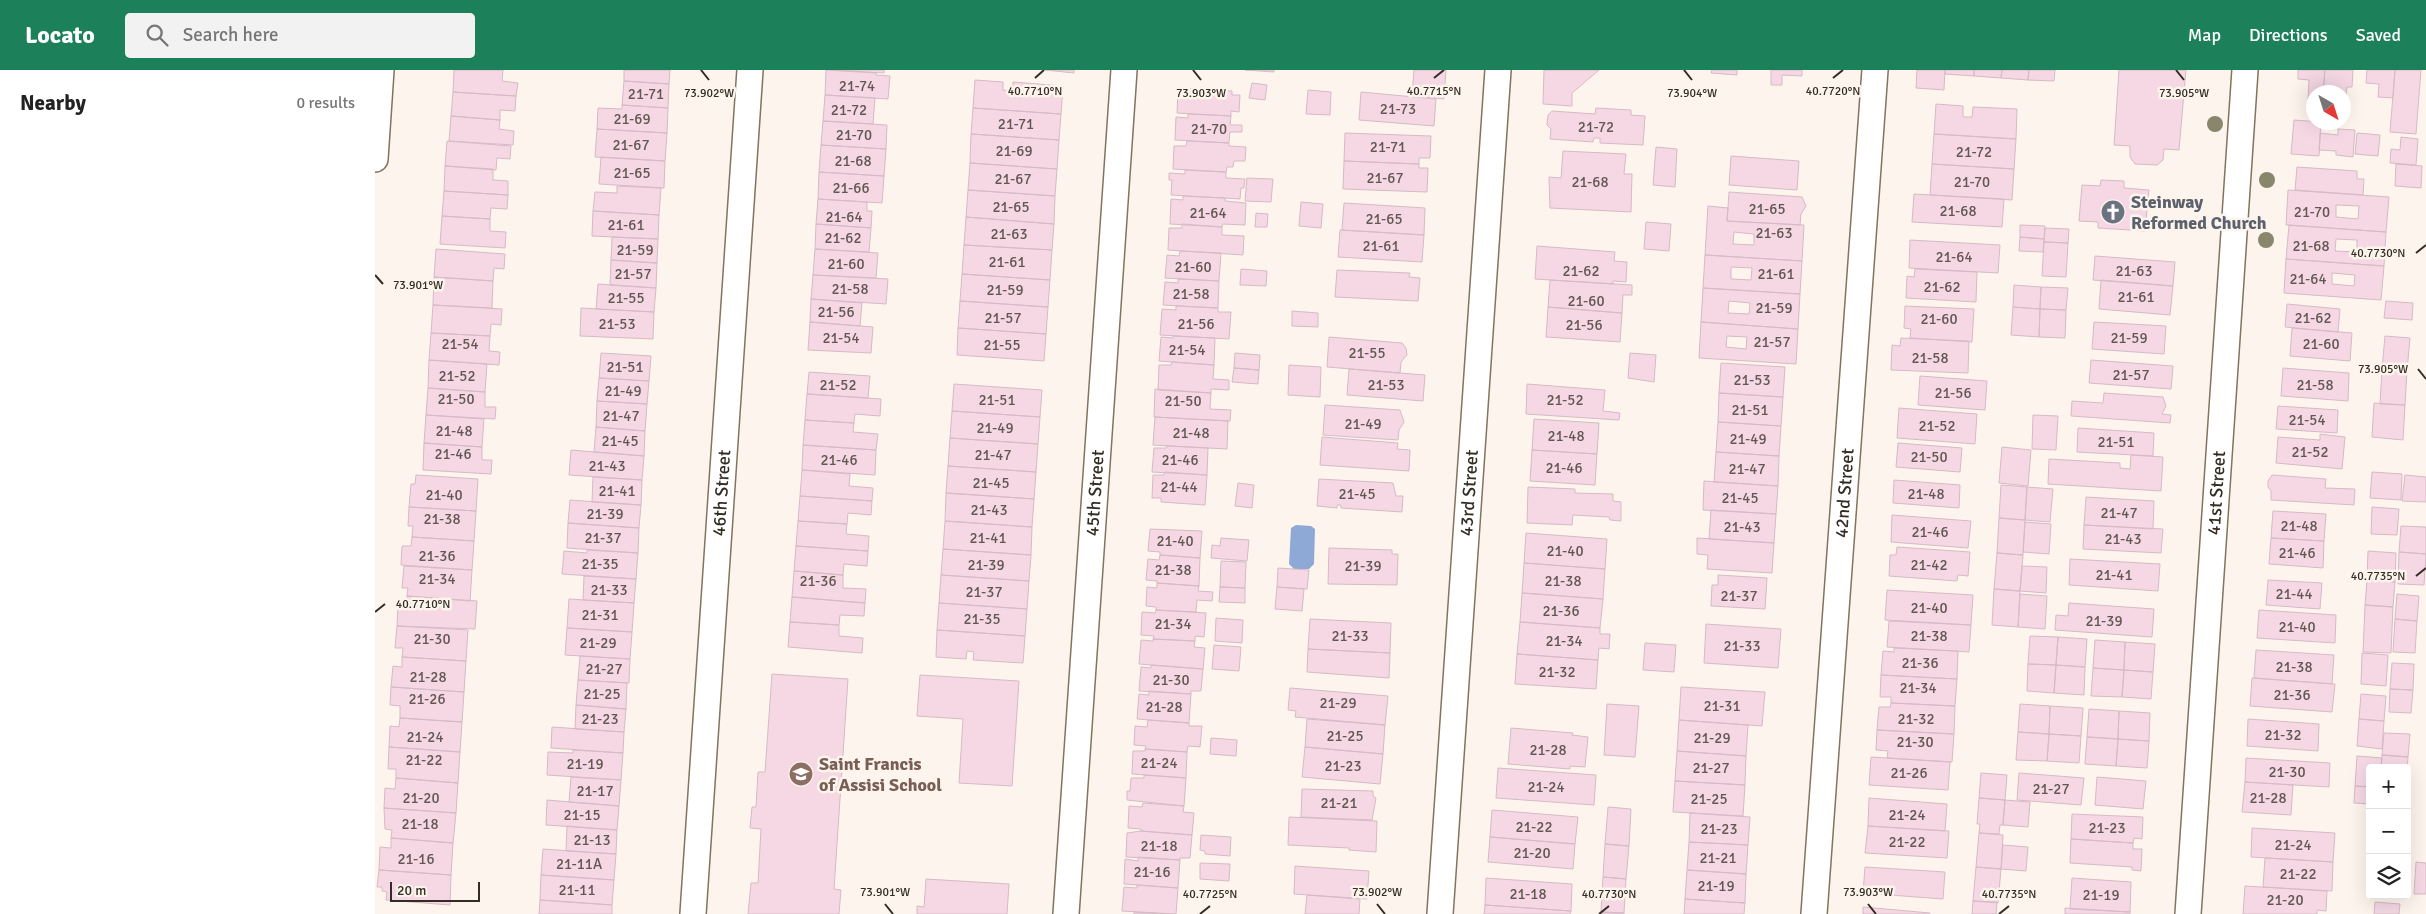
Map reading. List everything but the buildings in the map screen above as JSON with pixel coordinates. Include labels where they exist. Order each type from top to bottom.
[{"type":"street","points":[[375,159],[381,70]]},
{"type":"street","name":"46th Street","points":[[693,914],[750,70]]},
{"type":"street","name":"45th Street","points":[[1066,914],[1124,70]]},
{"type":"street","name":"43rd Street","points":[[1441,914],[1498,70]]},
{"type":"street","name":"42nd Street","points":[[1814,914],[1875,70]]},
{"type":"street","name":"41st Street","points":[[2188,914],[2245,70]]},
{"type":"water","points":[[1296,525],[1311,526],[1315,529],[1314,564],[1309,569],[1294,569],[1289,564],[1291,528]]},
{"type":"place","name":"Steinway Reformed Church","points":[[2113,212]]},
{"type":"place","name":"Saint Francis of Assisi School","points":[[801,774]]}]
